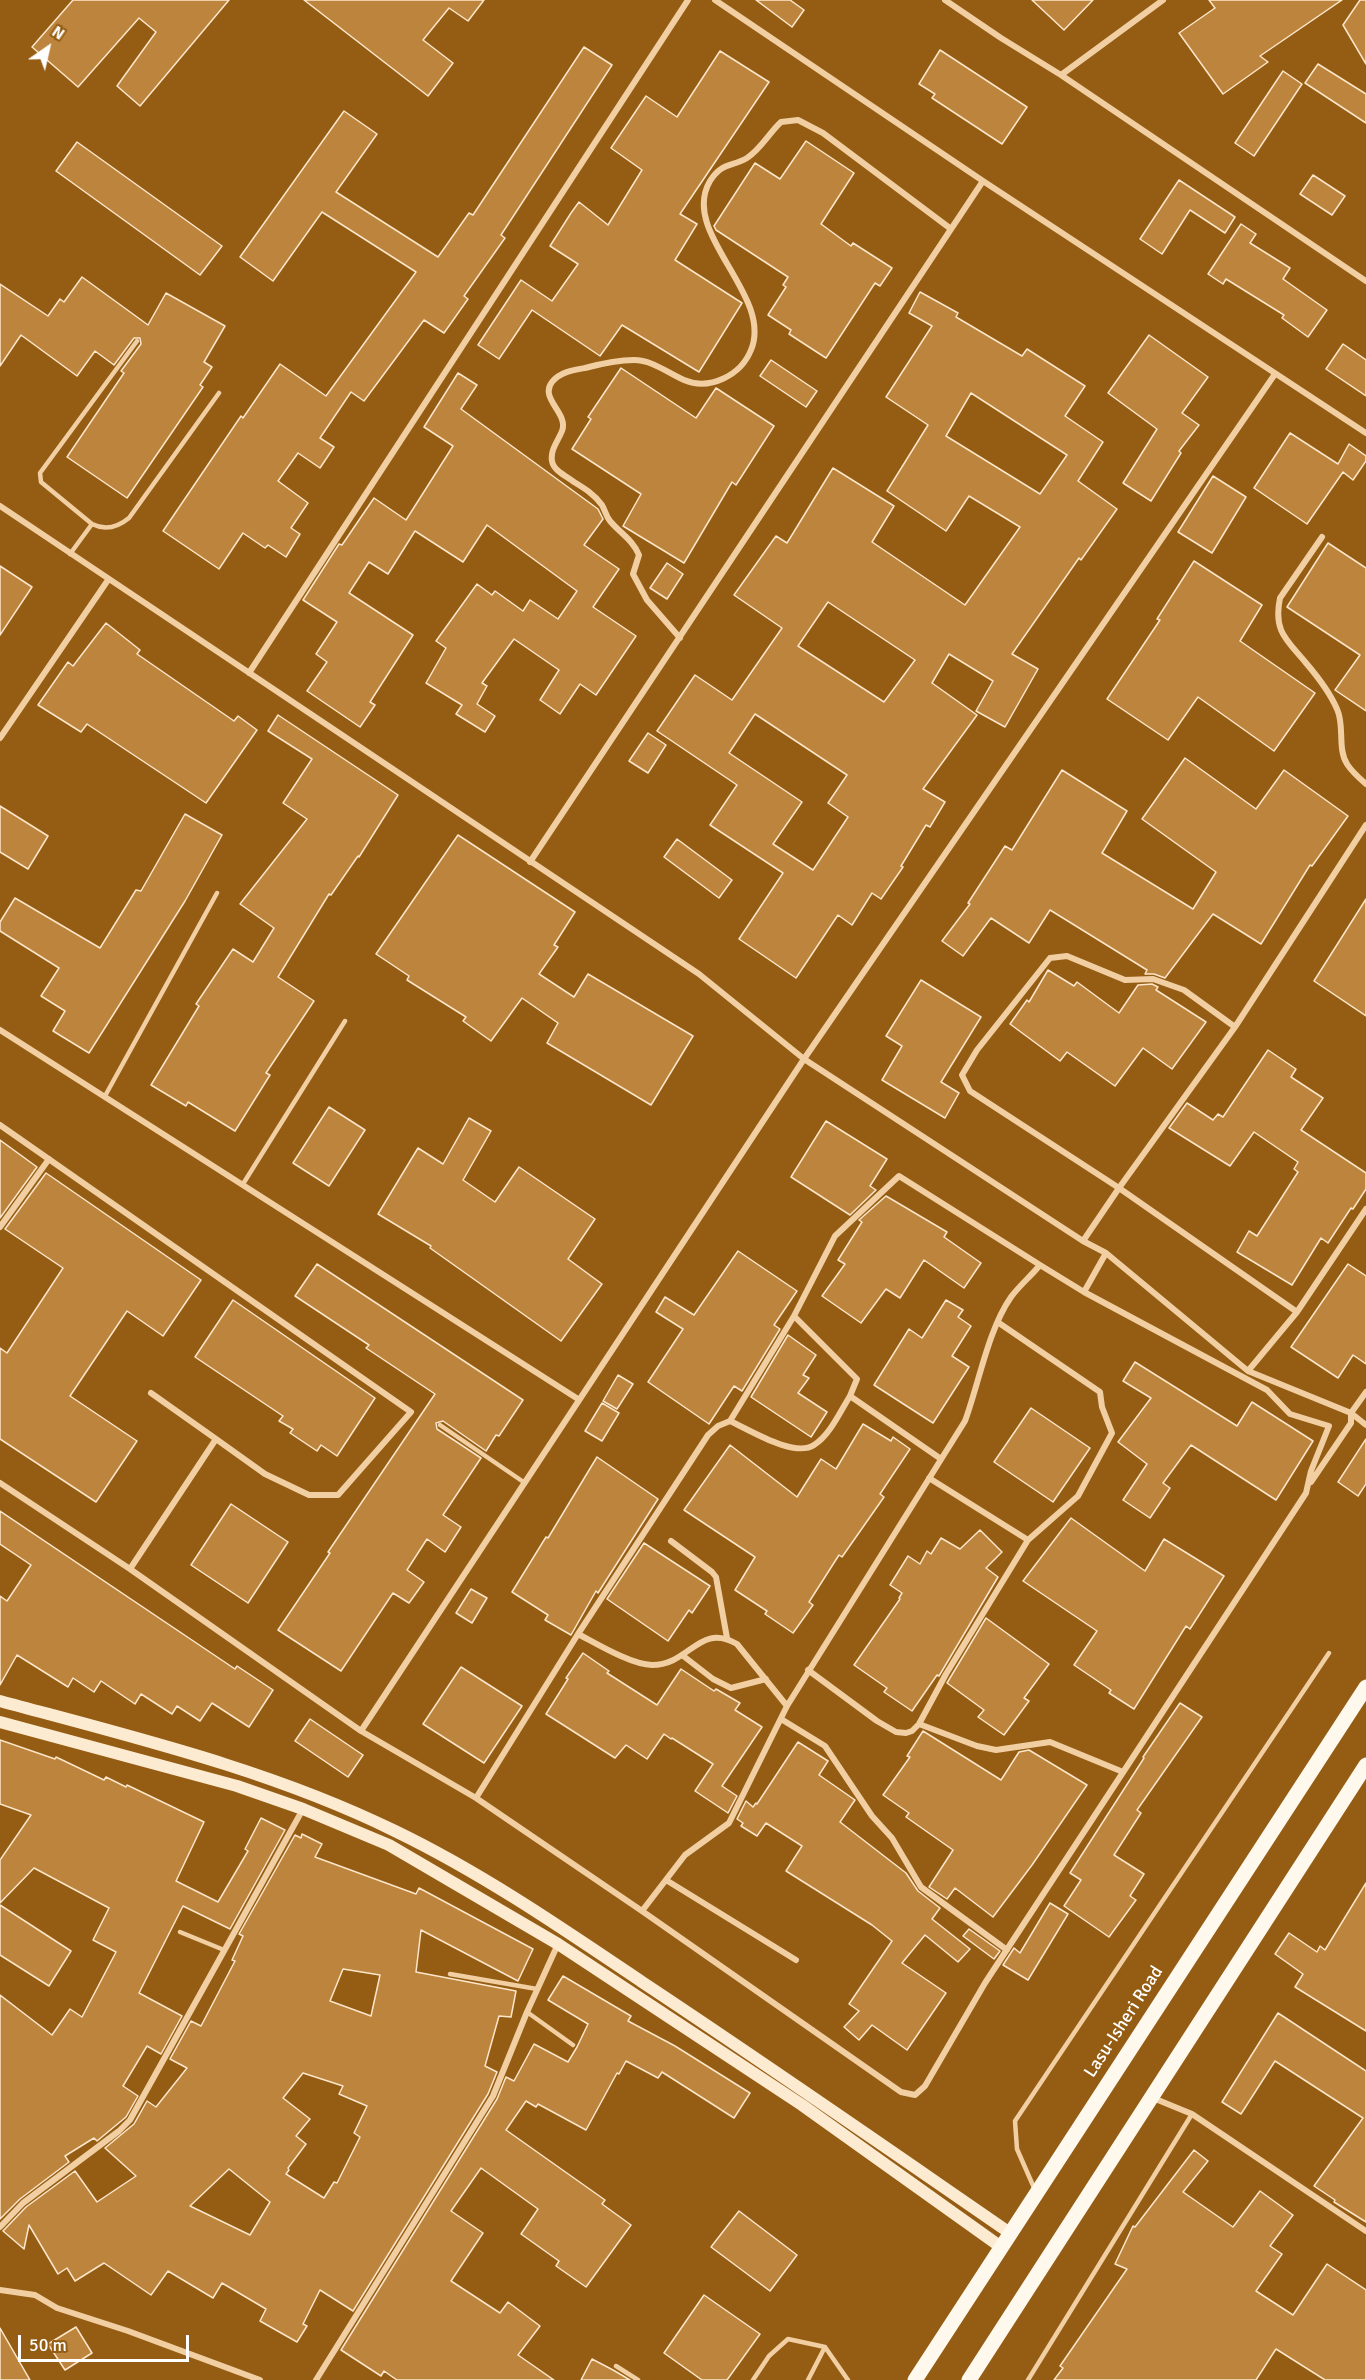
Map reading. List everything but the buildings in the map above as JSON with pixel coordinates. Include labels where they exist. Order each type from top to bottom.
[{"type":"main road","name":"Lasu-Isheri Road","points":[[915,2380],[1366,1687]]},
{"type":"main road","points":[[969,2380],[1366,1765]]},
{"type":"street","points":[[249,673],[688,0]]},
{"type":"street","points":[[715,0],[983,181],[1366,433]]},
{"type":"street","points":[[945,0],[1061,75],[1366,281]]},
{"type":"street","points":[[1061,75],[1163,0]]},
{"type":"street","points":[[680,638],[638,586],[633,574],[639,555],[635,544],[609,519],[592,494],[552,464],[551,455],[562,430],[563,421],[549,398],[552,382],[569,371],[634,360],[651,364],[687,381],[697,382],[723,380],[741,367],[752,349],[755,331],[741,285],[717,246],[707,223],[703,208],[705,194],[710,182],[726,164],[747,159],[781,122],[798,120],[823,133],[951,229]]},
{"type":"street","points":[[530,862],[983,181]]},
{"type":"street","points":[[360,1731],[804,1059],[1275,374]]},
{"type":"street","points":[[0,506],[699,974],[804,1059],[1083,1241],[1106,1252],[1248,1371],[1351,1413],[1366,1425]]},
{"type":"street","points":[[1322,537],[1280,598],[1277,610],[1287,644],[1305,661],[1338,711],[1344,757],[1354,774],[1366,784]]},
{"type":"street","points":[[0,738],[108,580]]},
{"type":"street","points":[[1083,1241],[1235,1027],[1366,825]]},
{"type":"street","points":[[1235,1027],[1184,990],[1153,979],[1125,980],[1067,956],[1050,958],[977,1050],[962,1075],[970,1091],[1119,1188],[1297,1312]]},
{"type":"street","points":[[0,1030],[578,1399]]},
{"type":"street","points":[[0,1125],[411,1412],[338,1495],[309,1495],[266,1474],[151,1393]]},
{"type":"street","points":[[0,1227],[49,1160]]},
{"type":"street","points":[[0,1483],[130,1569],[360,1731],[476,1798],[901,2092],[915,2095],[925,2086],[1007,1950],[1306,1493],[1329,1426],[1290,1414],[1267,1390],[1084,1292],[899,1176],[835,1236],[794,1316],[730,1421],[718,1426],[708,1435],[578,1634],[476,1798]]},
{"type":"street","points":[[1248,1371],[1297,1312],[1366,1209]]},
{"type":"street","points":[[1084,1292],[1106,1252]]},
{"type":"street","points":[[642,1911],[685,1856],[729,1823],[808,1670],[964,1421],[975,1393],[990,1341],[1011,1297],[1040,1265]]},
{"type":"street","points":[[730,1421],[791,1449],[812,1447],[824,1437],[850,1396],[857,1379],[794,1316]]},
{"type":"street","points":[[808,1670],[877,1721],[896,1732],[906,1733],[919,1724],[946,1674],[1028,1540],[1078,1496],[1112,1433],[1102,1407],[1100,1392],[999,1323]]},
{"type":"street","points":[[1307,1488],[1351,1423],[1351,1413],[1366,1392]]},
{"type":"street","points":[[850,1396],[941,1459]]},
{"type":"street","points":[[130,1569],[216,1439]]},
{"type":"street","points":[[929,1478],[1028,1540]]},
{"type":"street","points":[[671,1540],[716,1577],[727,1638]]},
{"type":"street","points":[[578,1634],[617,1654],[650,1665],[669,1663],[705,1640],[717,1636],[727,1638],[738,1644],[787,1707]]},
{"type":"street","points":[[682,1655],[713,1679],[731,1688],[766,1679]]},
{"type":"street","points":[[0,1701],[245,1770],[312,1793],[395,1831],[473,1872],[710,2027],[1010,2233]]},
{"type":"street","points":[[781,1719],[825,1746],[872,1816],[892,1838],[921,1887],[1007,1950]]},
{"type":"street","points":[[0,1722],[237,1786],[303,1809],[389,1845],[558,1944],[802,2105],[1001,2247]]},
{"type":"street","points":[[919,1724],[977,1746],[996,1750],[1050,1742],[1123,1772]]},
{"type":"street","points":[[0,2227],[23,2203],[119,2132],[130,2120],[303,1809]]},
{"type":"street","points":[[666,1880],[796,1960]]},
{"type":"street","points":[[316,2380],[493,2096],[558,1944]]},
{"type":"street","points":[[1152,2098],[1192,2114],[1366,2231]]},
{"type":"street","points":[[0,2290],[35,2295],[57,2308],[128,2331],[260,2380]]},
{"type":"lane","points":[[137,341],[40,473],[41,482],[92,524],[102,529],[122,524],[129,518],[219,393]]},
{"type":"lane","points":[[70,554],[92,524]]},
{"type":"lane","points":[[105,1096],[217,893]]},
{"type":"lane","points":[[243,1184],[345,1021]]},
{"type":"lane","points":[[440,1425],[525,1482]]},
{"type":"lane","points":[[1036,2193],[1017,2149],[1015,2121],[1329,1653]]},
{"type":"lane","points":[[180,1932],[224,1950]]},
{"type":"lane","points":[[450,1974],[537,1989]]},
{"type":"lane","points":[[527,2012],[573,2045]]},
{"type":"lane","points":[[1028,2380],[1192,2114]]},
{"type":"lane","points":[[753,2380],[769,2356],[788,2338],[825,2347],[848,2380]]},
{"type":"lane","points":[[808,2380],[825,2347]]},
{"type":"lane","points":[[616,2366],[638,2380]]}]
